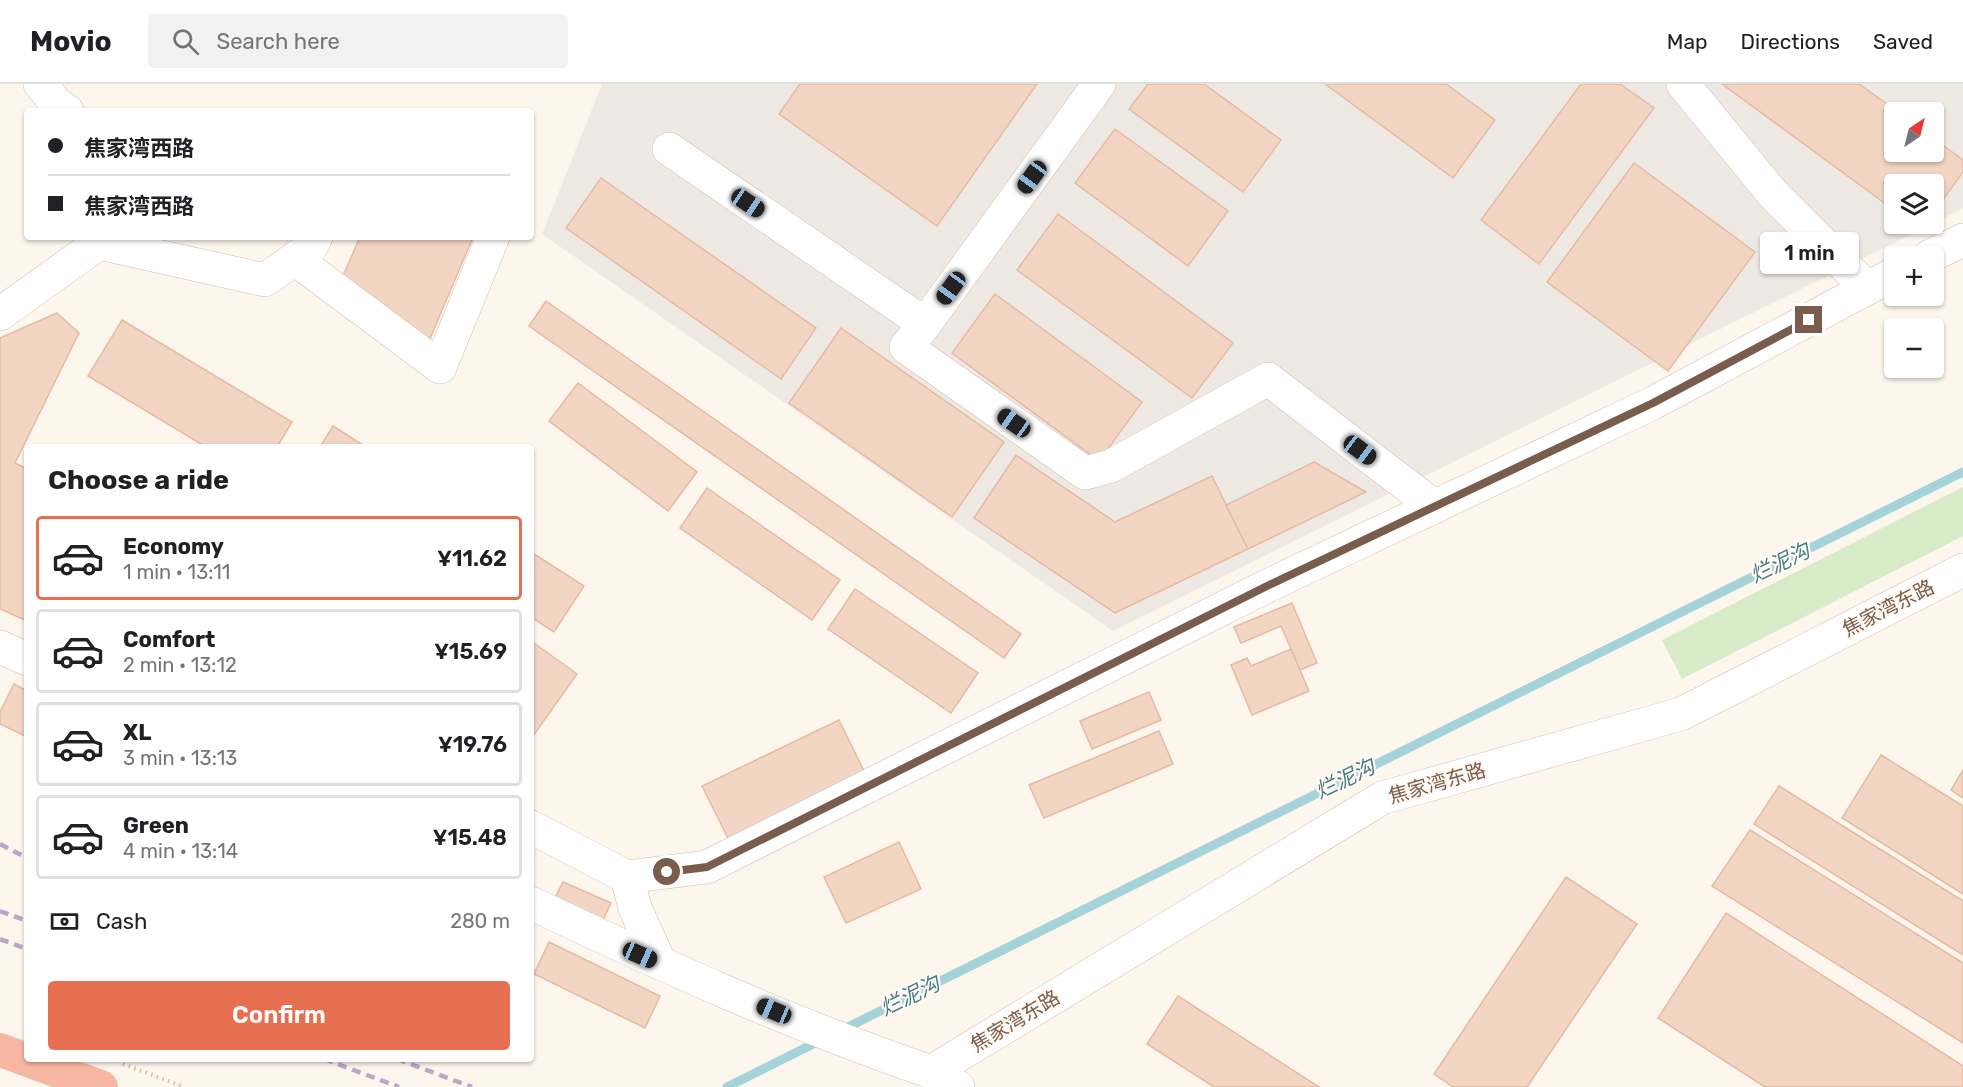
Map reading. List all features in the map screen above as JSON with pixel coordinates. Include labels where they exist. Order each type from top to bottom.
[{"type":"highway","points":[[0,1050],[24,1055]]},
{"type":"highway","points":[[53,1062],[111,1075]]},
{"type":"street","points":[[40,84],[63,108]]},
{"type":"street","points":[[1099,84],[906,347],[1085,473],[1111,466],[1268,379],[1435,507]]},
{"type":"street","points":[[534,829],[627,877],[707,867],[1257,591],[1653,403],[1881,281],[1773,194],[1683,84]]},
{"type":"street","points":[[669,149],[925,324]]},
{"type":"street","points":[[0,314],[99,243],[266,280],[305,248],[440,367],[492,240]]},
{"type":"street","points":[[1944,249],[1963,240]]},
{"type":"street","name":"焦家湾东路","points":[[534,904],[714,986],[944,1079],[1382,798],[1681,714],[1963,570]]},
{"type":"street","points":[[0,647],[24,658]]},
{"type":"street","points":[[627,877],[635,908],[660,963]]},
{"type":"path","points":[[111,1075],[184,1087]]},
{"type":"shaded area","points":[[602,84],[1963,84],[1963,208],[1944,218],[1944,174],[1884,174],[1884,234],[1912,234],[1113,631],[542,234]]},
{"type":"green space","points":[[1963,487],[1963,536],[1682,679],[1662,640]]},
{"type":"building","points":[[800,84],[1037,84],[937,226],[779,114]]},
{"type":"building","points":[[1148,84],[1204,84],[1281,140],[1243,192],[1129,109]]},
{"type":"building","points":[[1325,84],[1446,84],[1495,120],[1453,178]]},
{"type":"building","points":[[1581,84],[1620,84],[1654,108],[1539,264],[1481,220]]},
{"type":"building","points":[[1722,84],[1859,84],[1884,102],[1884,162],[1944,162],[1944,146],[1963,160],[1963,172],[1944,198],[1944,174],[1884,174],[1884,203]]},
{"type":"building","points":[[1115,129],[1228,211],[1188,266],[1075,183]]},
{"type":"building","points":[[1634,163],[1755,252],[1668,371],[1547,282]]},
{"type":"building","points":[[601,178],[816,328],[781,379],[566,228]]},
{"type":"building","points":[[1058,214],[1233,343],[1192,398],[1017,270]]},
{"type":"building","points":[[359,240],[472,240],[429,341],[343,276]]},
{"type":"building","points":[[995,294],[1142,402],[1099,461],[952,353]]},
{"type":"building","points":[[546,301],[1021,634],[1004,658],[529,326]]},
{"type":"building","points":[[57,313],[79,333],[15,463],[24,468],[24,620],[0,609],[0,338]]},
{"type":"building","points":[[122,320],[292,422],[279,444],[201,444],[88,376]]},
{"type":"building","points":[[841,328],[1004,442],[952,517],[789,403]]},
{"type":"building","points":[[578,383],[697,472],[668,511],[549,421]]},
{"type":"building","points":[[333,426],[361,444],[322,444]]},
{"type":"building","points":[[1016,455],[1115,522],[1212,476],[1248,549],[1115,613],[974,518]]},
{"type":"building","points":[[1314,462],[1366,492],[1248,549],[1226,505]]},
{"type":"building","points":[[707,488],[840,580],[812,620],[680,528]]},
{"type":"building","points":[[534,554],[584,586],[554,632],[534,619]]},
{"type":"building","points":[[855,589],[978,673],[951,713],[828,629]]},
{"type":"building","points":[[1292,603],[1317,663],[1300,670],[1281,626],[1241,643],[1234,627]]},
{"type":"building","points":[[534,643],[577,674],[534,735]]},
{"type":"building","points":[[1291,649],[1309,691],[1252,715],[1231,665],[1247,658],[1251,666]]},
{"type":"building","points":[[14,684],[24,689],[24,736],[0,724],[0,712]]},
{"type":"building","points":[[1149,692],[1161,720],[1092,749],[1080,721]]},
{"type":"building","points":[[839,720],[865,773],[729,840],[702,786]]},
{"type":"building","points":[[1159,731],[1173,764],[1044,818],[1029,785]]},
{"type":"building","points":[[1881,755],[1963,806],[1963,894],[1842,818]]},
{"type":"building","points":[[1963,770],[1963,798],[1951,790]]},
{"type":"building","points":[[1779,786],[1963,901],[1963,955],[1754,824]]},
{"type":"building","points":[[1750,830],[1963,963],[1963,1043],[1712,886]]},
{"type":"building","points":[[899,842],[921,889],[846,923],[824,877]]},
{"type":"building","points":[[1566,877],[1637,924],[1527,1087],[1453,1087],[1434,1074]]},
{"type":"building","points":[[563,882],[611,903],[603,920],[555,898]]},
{"type":"building","points":[[1726,913],[1963,1066],[1963,1087],[1765,1087],[1658,1018]]},
{"type":"building","points":[[549,942],[660,996],[645,1028],[534,974]]},
{"type":"building","points":[[1178,996],[1319,1087],[1214,1087],[1147,1044]]},
{"type":"waterway","name":"烂泥沟","points":[[842,1030],[1963,472]]},
{"type":"waterway","name":"烂泥沟","points":[[727,1087],[821,1040]]},
{"type":"railway","points":[[0,844],[24,856]]},
{"type":"railway","points":[[0,911],[24,920]]},
{"type":"railway","points":[[0,939],[24,948]]},
{"type":"railway","points":[[332,1062],[399,1087]]},
{"type":"railway","points":[[405,1062],[472,1087]]},
{"type":"route","points":[[667,872],[707,867],[1267,586],[1653,403],[1809,320]]}]
